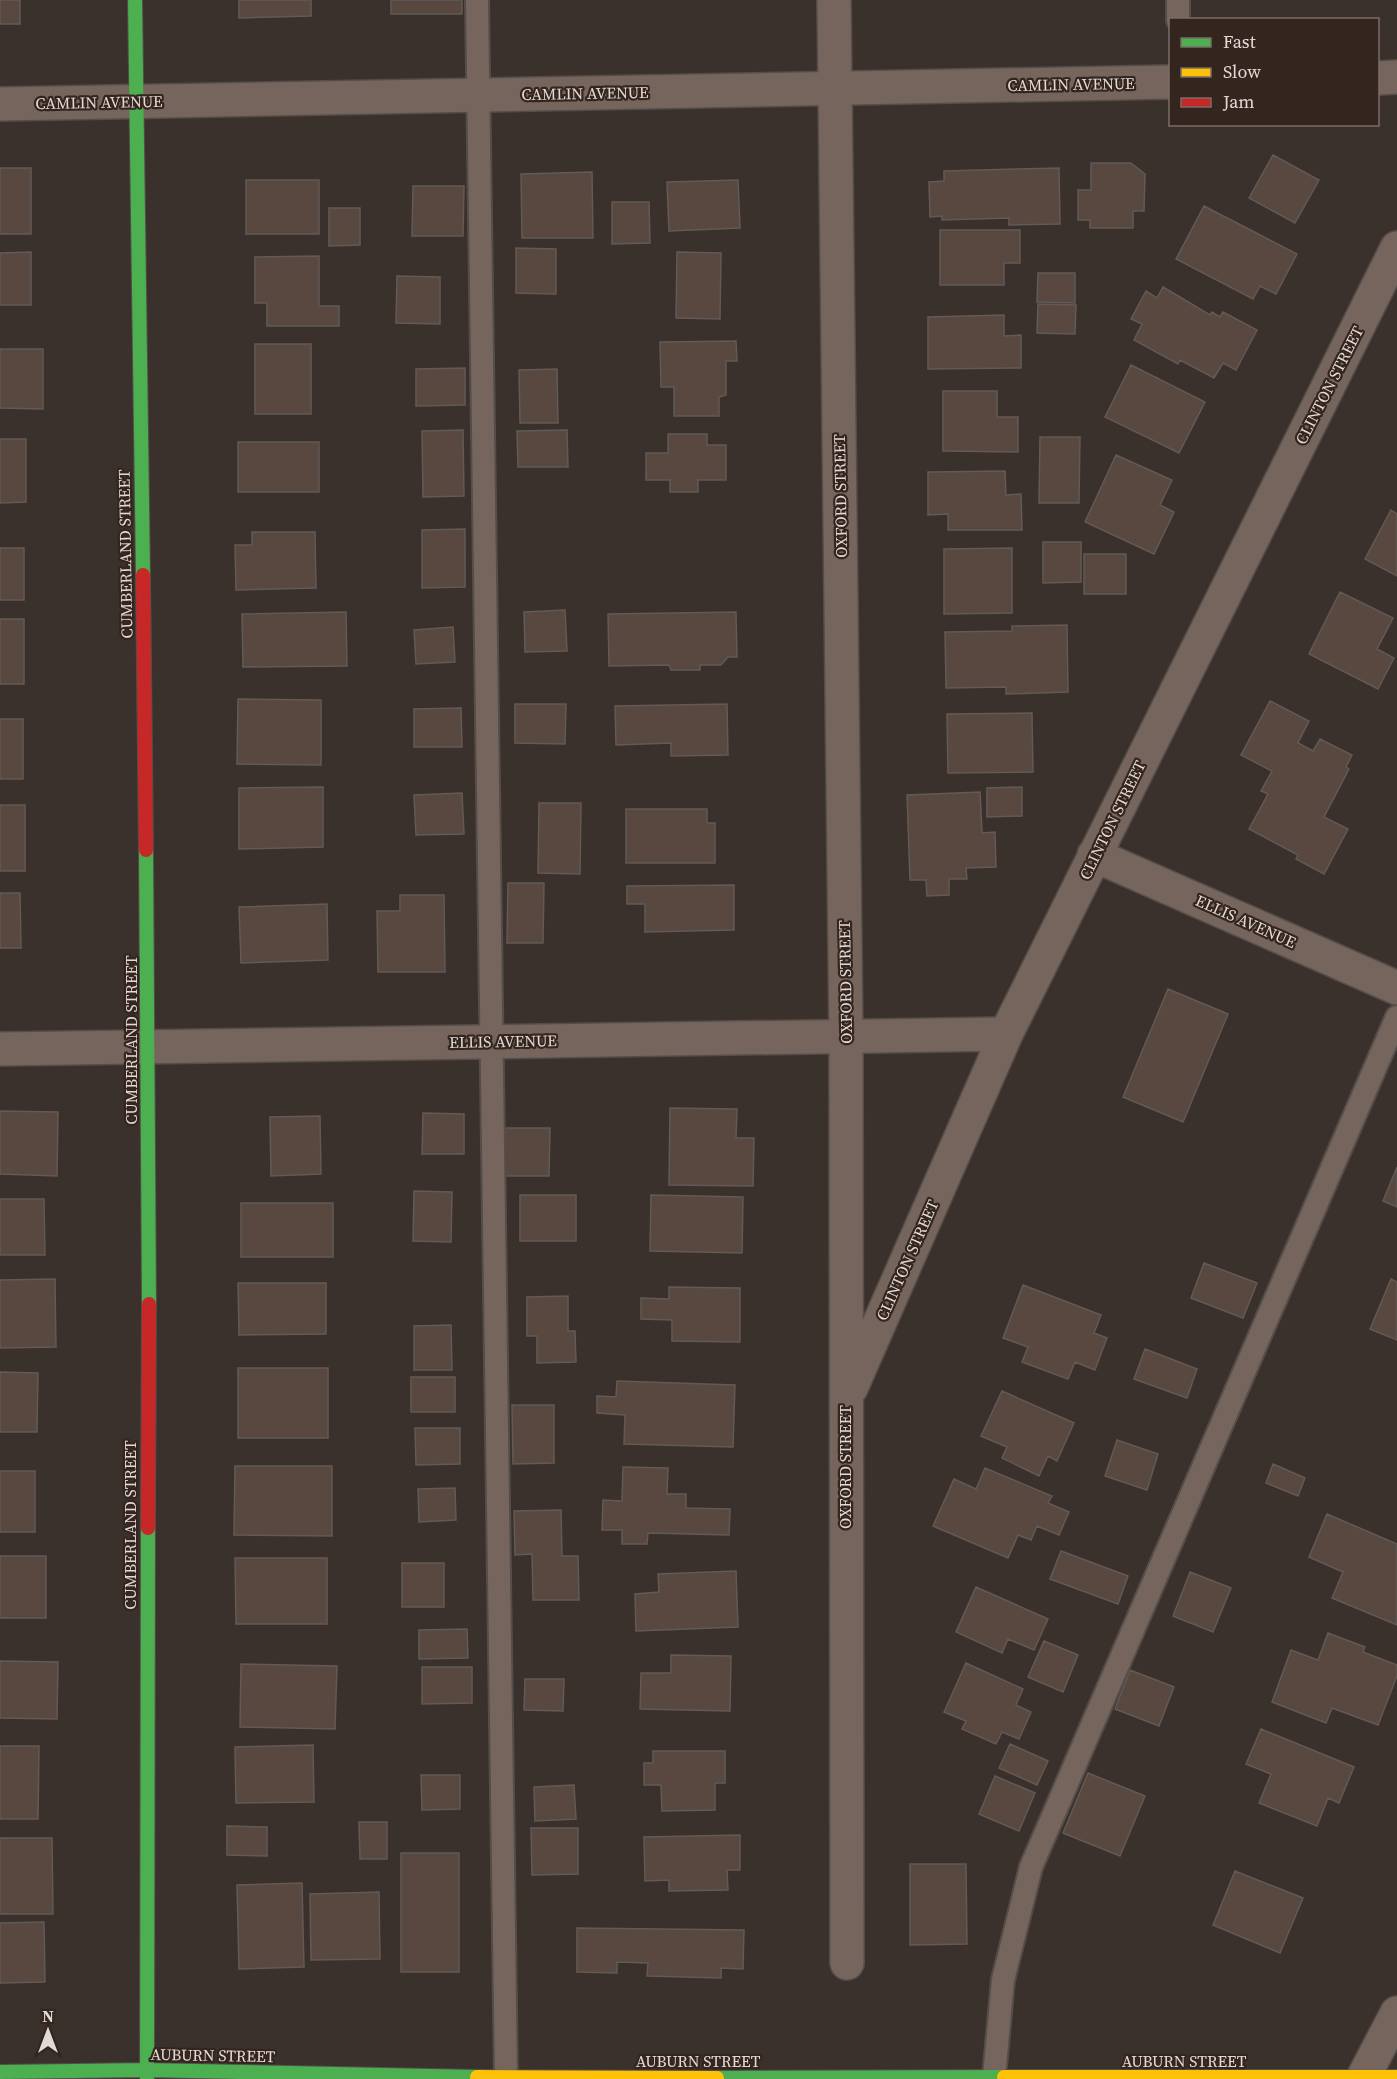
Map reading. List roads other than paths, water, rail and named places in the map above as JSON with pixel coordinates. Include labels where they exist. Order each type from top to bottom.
[{"type":"street","name":"CUMBERLAND STREET","points":[[135,0],[148,1046],[146,2075]]},
{"type":"street","name":"OXFORD STREET","points":[[834,0],[846,1036],[848,1963]]},
{"type":"street","points":[[1379,78],[1397,77]]},
{"type":"street","name":"CAMLIN AVENUE","points":[[0,105],[1169,82]]},
{"type":"street","name":"CLINTON STREET","points":[[845,1401],[1006,1034],[1397,248]]},
{"type":"street","name":"ELLIS AVENUE","points":[[1094,855],[1397,988]]},
{"type":"street","name":"ELLIS AVENUE","points":[[0,1048],[1006,1034]]},
{"type":"street","points":[[1363,2078],[1397,2013]]},
{"type":"street","name":"AUBURN STREET","points":[[0,2072],[506,2078],[1397,2078]]},
{"type":"lane","points":[[477,0],[506,2078]]},
{"type":"lane","points":[[1178,0],[1178,18]]},
{"type":"lane","points":[[994,2077],[1003,1980],[1031,1867],[1397,1017]]}]
